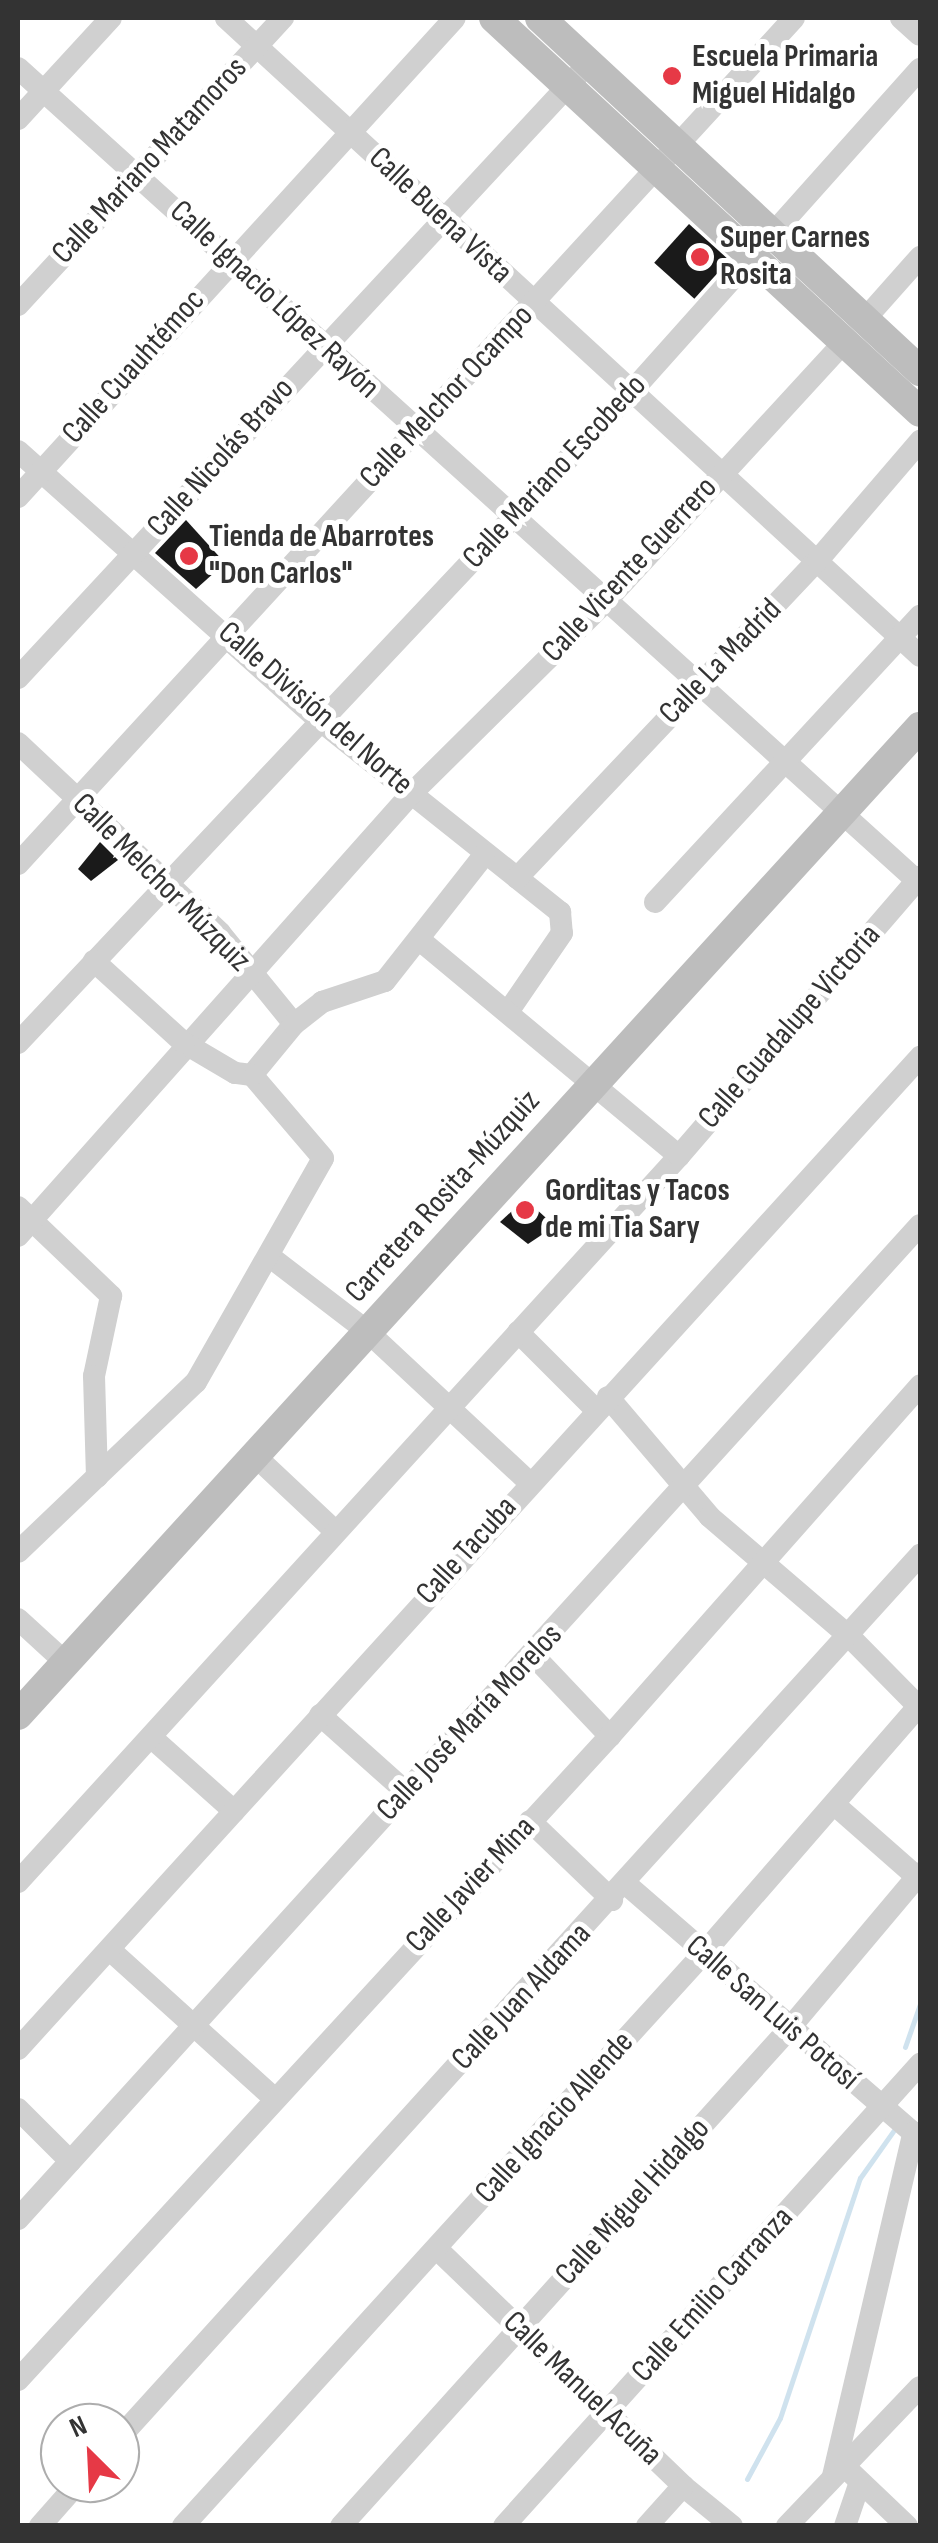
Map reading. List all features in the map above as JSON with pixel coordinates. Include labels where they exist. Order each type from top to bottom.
[{"type":"main road","points":[[494,18],[658,169],[864,319],[920,371]]},
{"type":"main road","points":[[540,18],[679,145],[844,342],[920,412]]},
{"type":"main road","name":"Carretera Rosita-Múzquiz","points":[[18,1714],[920,727]]},
{"type":"street","points":[[18,119],[111,18]]},
{"type":"street","name":"Calle Buena Vista","points":[[226,18],[920,656]]},
{"type":"street","name":"Calle Mariano Matamoros","points":[[18,305],[283,18]]},
{"type":"street","name":"Calle Cuauhtémoc","points":[[18,497],[228,260],[455,18]]},
{"type":"street","name":"Calle Melchor Ocampo","points":[[18,864],[794,18]]},
{"type":"street","points":[[902,18],[920,35]]},
{"type":"street","name":"Calle Nicolás Bravo","points":[[18,678],[589,63]]},
{"type":"street","name":"Calle Ignacio López Rayón","points":[[18,68],[512,520],[918,879]]},
{"type":"street","name":"Calle Mariano Escobedo","points":[[18,1043],[318,718],[512,520],[765,247],[920,70]]},
{"type":"street","points":[[864,319],[920,257]]},
{"type":"street","name":"Calle Vicente Guerrero","points":[[22,1221],[412,794],[607,600],[844,342]]},
{"type":"street","name":"Calle La Madrid","points":[[517,878],[818,560],[920,441]]},
{"type":"street","name":"Calle División del Norte","points":[[18,451],[231,634],[318,718],[484,856],[560,912],[565,925],[508,1012]]},
{"type":"street","points":[[655,902],[920,616]]},
{"type":"street","name":"Calle Melchor Múzquiz","points":[[18,743],[166,881],[251,969],[269,1001],[294,1024]]},
{"type":"street","points":[[252,1075],[294,1024],[322,1002],[379,986],[421,941],[484,856]]},
{"type":"street","name":"Calle Guadalupe Victoria","points":[[152,1738],[679,1156],[918,879]]},
{"type":"street","points":[[421,941],[679,1156]]},
{"type":"street","points":[[18,1552],[196,1382],[324,1158],[252,1075],[236,1073],[184,1043],[94,961]]},
{"type":"street","name":"Calle Tacuba","points":[[18,2049],[529,1482],[920,1057]]},
{"type":"street","points":[[22,1221],[111,1296],[94,1376],[97,1478]]},
{"type":"street","name":"Calle José María Morelos","points":[[18,2218],[920,1225]]},
{"type":"street","points":[[269,1256],[368,1332],[529,1482]]},
{"type":"street","points":[[518,1332],[602,1404],[762,1562],[848,1636],[920,1706]]},
{"type":"street","name":"Calle Javier Mina","points":[[18,2380],[610,1736],[920,1385]]},
{"type":"street","points":[[254,1456],[335,1532]]},
{"type":"street","name":"Calle Juan Aldama","points":[[140,2415],[619,1892],[920,1554]]},
{"type":"street","points":[[18,1619],[66,1664]]},
{"type":"street","points":[[533,1655],[610,1736]]},
{"type":"street","name":"Calle Ignacio Allende","points":[[183,2526],[704,1954],[920,1706]]},
{"type":"street","points":[[320,1715],[406,1792]]},
{"type":"street","points":[[18,1882],[152,1738],[234,1811]]},
{"type":"street","points":[[834,1805],[919,1875]]},
{"type":"street","name":"Calle San Luis Potosí","points":[[530,1820],[704,1954],[788,2030],[917,2136]]},
{"type":"street","name":"Calle Miguel Hidalgo","points":[[341,2526],[788,2030],[919,1875]]},
{"type":"street","points":[[110,1950],[274,2098]]},
{"type":"street","name":"Calle Emilio Carranza","points":[[504,2526],[920,2064]]},
{"type":"street","points":[[18,2109],[70,2161]]},
{"type":"street","points":[[845,2526],[846,2475],[917,2136]]},
{"type":"street","name":"Calle Manuel Acuña","points":[[437,2249],[605,2414],[682,2486],[732,2526]]},
{"type":"street","points":[[788,2526],[846,2475],[920,2387]]},
{"type":"street","points":[[846,2475],[906,2526]]},
{"type":"street","points":[[647,2526],[682,2486]]},
{"type":"street","points":[[40,2526],[60,2503]]},
{"type":"building","name":"Super Carnes Rosita","points":[[689,224],[729,260],[694,299],[654,263]]},
{"type":"building","name":"Tienda de Abarrotes \"Don Carlos\"","points":[[186,520],[225,563],[196,589],[155,553]]},
{"type":"building","points":[[100,842],[118,860],[91,881],[78,869]]},
{"type":"building","name":"Gorditas y Tacos de mi Tia Sary","points":[[525,1199],[555,1226],[528,1244],[500,1222]]},
{"type":"waterway","points":[[905,2047],[920,2004]]},
{"type":"waterway","points":[[747,2479],[780,2418],[860,2178],[894,2130]]},
{"type":"place","name":"Escuela Primaria Miguel Hidalgo","points":[[672,76]]},
{"type":"place","name":"Super Carnes Rosita","points":[[700,257]]},
{"type":"place","name":"Tienda de Abarrotes \"Don Carlos\"","points":[[189,556]]},
{"type":"place","name":"Gorditas y Tacos de mi Tia Sary","points":[[525,1210]]}]
